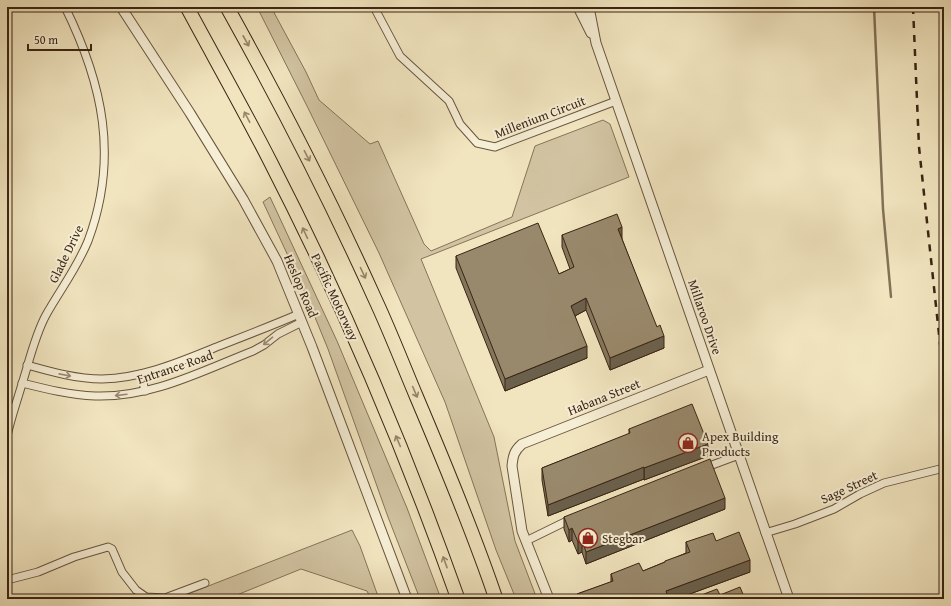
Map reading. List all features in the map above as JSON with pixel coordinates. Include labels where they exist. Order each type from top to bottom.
[{"type":"highway","name":"Pacific Motorway","points":[[187,7],[272,164],[353,336],[407,463],[458,599]]},
{"type":"highway","points":[[227,7],[280,103],[333,208],[376,300],[464,511],[496,599]]},
{"type":"street","name":"Glade Drive","points":[[7,436],[9,425],[28,365],[46,316],[59,296],[88,242],[100,200],[104,164],[104,129],[94,76],[77,31],[65,7]]},
{"type":"street","name":"Heslop Road","points":[[120,7],[190,113],[244,199],[277,261],[301,318],[407,599]]},
{"type":"street","name":"Millenium Circuit","points":[[374,7],[400,56],[449,101],[460,124],[477,143],[495,147],[616,101]]},
{"type":"street","name":"Millaroo Drive","points":[[578,7],[596,43],[789,599]]},
{"type":"street","name":"Millaroo Drive","points":[[589,7],[596,43]]},
{"type":"street","name":"Entrance Road","points":[[28,365],[80,377],[102,379],[141,374],[174,364],[301,318]]},
{"type":"street","name":"Entrance Road","points":[[22,384],[84,396],[111,396],[145,391],[179,381],[253,351],[264,345],[301,318]]},
{"type":"street","name":"Habana Street","points":[[526,541],[522,531],[512,466],[513,456],[517,448],[522,444],[709,370]]},
{"type":"street","points":[[141,374],[145,391]]},
{"type":"street","points":[[697,470],[739,455]]},
{"type":"street","name":"Sage Street","points":[[765,533],[795,524],[834,509],[860,494],[884,483],[943,469]]},
{"type":"street","points":[[549,599],[526,541],[581,515]]},
{"type":"street","points":[[7,580],[38,572],[74,557],[108,548],[112,549],[122,572],[136,590],[146,596],[165,598],[205,583]]},
{"type":"shaded area","points":[[257,7],[271,7],[306,72],[319,100],[370,144],[378,141],[424,244],[431,251],[512,217],[535,146],[603,120],[610,124],[629,177],[421,259],[494,437],[515,541],[537,599],[516,599],[496,550],[445,402],[379,253]]},
{"type":"shaded area","points":[[270,197],[337,341],[407,508],[441,599],[420,599],[388,517],[328,349],[303,288],[263,202]]},
{"type":"shaded area","points":[[352,530],[360,546],[379,599],[371,599],[367,591],[301,569],[227,599],[175,599]]},
{"type":"building","points":[[617,214],[622,227],[618,229],[657,327],[660,325],[664,336],[610,358],[586,298],[571,306],[587,346],[505,379],[456,256],[538,223],[559,274],[574,267],[562,235]]},
{"type":"building","points":[[692,404],[708,444],[644,467],[548,505],[542,468],[630,433],[629,429]]},
{"type":"building","points":[[710,459],[725,498],[586,552],[582,540],[578,542],[572,528],[569,530],[564,517]]},
{"type":"building","points":[[739,532],[750,560],[666,591],[667,594],[652,599],[579,599],[577,594],[613,581],[611,574],[639,563],[643,571],[690,552],[686,542],[713,533],[716,541]]},
{"type":"building","points":[[740,587],[745,599],[691,599],[717,589],[720,595]]},
{"type":"waterway","points":[[874,7],[883,209],[891,297]]},
{"type":"railway","points":[[913,7],[919,147],[944,381]]},
{"type":"place","name":"Apex Building Products","points":[[688,443]]},
{"type":"place","name":"Stegbar","points":[[588,538]]}]
